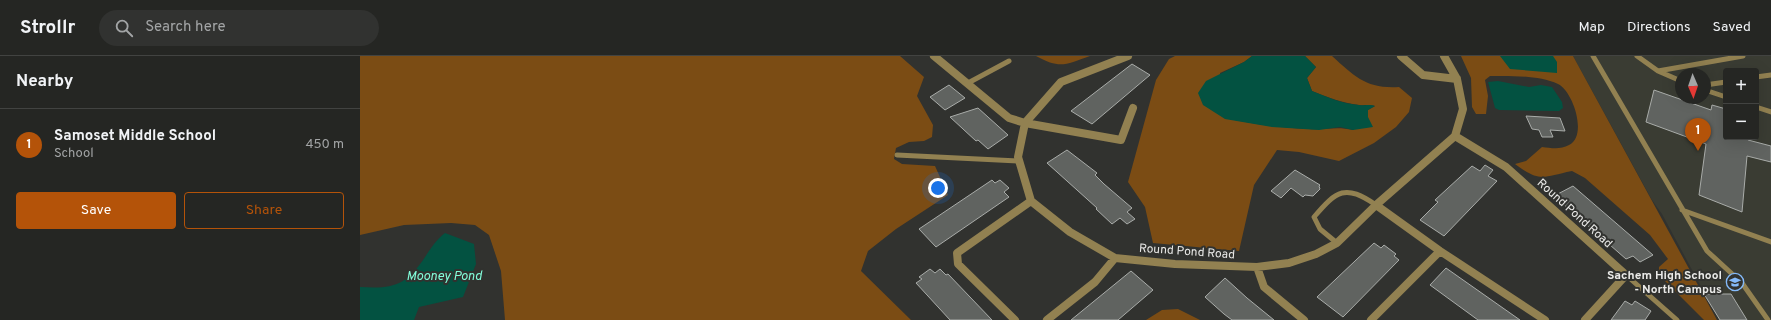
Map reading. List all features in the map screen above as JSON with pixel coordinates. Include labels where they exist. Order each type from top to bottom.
[{"type":"street","points":[[934,56],[1009,118],[1025,123],[1121,140],[1133,108]]},
{"type":"street","points":[[1015,320],[958,264],[958,254],[1031,201],[1019,161],[1025,123],[1061,82],[1128,56]]},
{"type":"street","points":[[1401,56],[1423,75],[1457,79]]},
{"type":"street","points":[[1444,56],[1457,79],[1463,109],[1455,136]]},
{"type":"street","name":"Round Pond Road","points":[[1031,201],[1070,232],[1115,258],[1175,264],[1257,267],[1288,263],[1316,254],[1338,243],[1376,205],[1455,136],[1506,167],[1626,275]]},
{"type":"street","points":[[1376,205],[1440,251],[1545,320]]},
{"type":"street","points":[[1371,320],[1440,251]]},
{"type":"street","points":[[1047,320],[1095,282],[1115,258]]},
{"type":"street","points":[[1257,267],[1264,287],[1304,320]]},
{"type":"street","points":[[1585,320],[1626,275]]},
{"type":"lane","points":[[1593,56],[1707,251],[1742,283],[1768,320]]},
{"type":"lane","points":[[1638,56],[1658,71],[1675,78]]},
{"type":"lane","points":[[1658,71],[1743,56]]},
{"type":"lane","points":[[968,83],[1009,60]]},
{"type":"lane","points":[[1759,77],[1771,75]]},
{"type":"lane","points":[[1711,84],[1723,82]]},
{"type":"lane","points":[[1711,92],[1723,96]]},
{"type":"lane","points":[[1759,108],[1771,112]]},
{"type":"lane","points":[[897,155],[1019,161]]},
{"type":"lane","points":[[1338,243],[1320,229],[1315,222],[1314,216],[1321,208],[1341,191],[1349,190],[1357,192],[1376,205]]},
{"type":"lane","points":[[1682,210],[1771,242]]},
{"type":"lane","points":[[1626,275],[1677,320]]},
{"type":"shaded area","points":[[360,56],[900,56],[924,77],[917,96],[933,125],[932,137],[924,141],[909,142],[896,148],[894,159],[902,164],[935,166],[948,195],[896,229],[868,251],[861,271],[911,320],[505,320],[501,271],[489,235],[475,225],[451,223],[404,225],[360,235]]},
{"type":"shaded area","points":[[1036,56],[1090,56],[1074,62],[1057,64],[1051,63]]},
{"type":"shaded area","points":[[1175,56],[1252,56],[1244,62],[1220,73],[1225,118],[1246,122],[1288,128],[1342,128],[1353,130],[1368,117],[1368,110],[1375,106],[1347,103],[1312,91],[1307,78],[1316,67],[1305,56],[1332,56],[1355,76],[1362,80],[1378,86],[1399,87],[1412,98],[1409,112],[1396,127],[1374,143],[1339,161],[1299,152],[1277,150],[1254,185],[1239,251],[1153,243],[1145,207],[1128,182],[1156,80],[1169,59]]},
{"type":"shaded area","points":[[1461,56],[1573,56],[1717,320],[1704,320],[1659,275],[1659,267],[1668,259],[1650,235],[1585,178],[1572,171],[1542,177],[1537,176],[1515,164],[1526,161],[1542,147],[1562,148],[1575,140],[1578,124],[1576,114],[1569,95],[1564,88],[1558,84],[1542,79],[1490,76],[1485,80],[1488,96],[1486,114],[1476,114],[1472,107],[1471,78]]},
{"type":"shaded area","points":[[1573,56],[1771,56],[1771,320],[1719,320],[1662,214],[1652,200]]},
{"type":"shaded area","points":[[1178,309],[1200,320],[1146,320],[1162,310]]},
{"type":"water","points":[[1252,56],[1305,56],[1316,67],[1307,78],[1312,91],[1347,103],[1375,106],[1368,110],[1368,117],[1373,127],[1353,130],[1340,127],[1319,130],[1272,127],[1225,119],[1203,105],[1198,93],[1206,81],[1244,62]]},
{"type":"water","points":[[1500,56],[1553,56],[1557,62],[1557,73],[1510,69]]},
{"type":"water","points":[[1498,81],[1529,87],[1541,85],[1552,87],[1562,102],[1563,108],[1559,111],[1499,110],[1495,108],[1488,82]]},
{"type":"water","name":"Mooney Pond","points":[[445,233],[474,244],[476,264],[463,297],[419,307],[414,320],[360,320],[360,287],[390,286],[405,280],[418,267],[434,244]]},
{"type":"building","points":[[1132,64],[1150,75],[1092,124],[1071,111]]},
{"type":"building","points":[[949,85],[965,98],[945,110],[930,97]]},
{"type":"building","points":[[1654,90],[1675,97],[1675,104],[1694,104],[1711,110],[1712,105],[1723,108],[1723,140],[1748,140],[1771,146],[1771,162],[1747,156],[1742,212],[1699,195],[1706,144],[1646,122]]},
{"type":"building","points":[[978,108],[1008,135],[988,149],[978,140],[976,141],[950,117]]},
{"type":"building","points":[[1526,116],[1560,118],[1565,131],[1550,130],[1553,137],[1542,137],[1539,130],[1532,129]]},
{"type":"building","points":[[1067,150],[1097,173],[1095,175],[1104,184],[1132,208],[1127,212],[1135,219],[1127,224],[1120,218],[1112,224],[1096,209],[1097,208],[1047,163]]},
{"type":"building","points":[[1485,165],[1493,170],[1488,176],[1497,181],[1444,236],[1420,220],[1438,202],[1435,200],[1472,166],[1480,171]]},
{"type":"building","points":[[1295,170],[1320,185],[1320,189],[1313,196],[1305,195],[1303,197],[1291,188],[1281,198],[1271,191]]},
{"type":"building","points":[[992,180],[995,183],[1000,180],[1009,188],[1004,192],[1009,197],[936,247],[919,229]]},
{"type":"building","points":[[1573,186],[1653,255],[1640,262],[1633,256],[1626,259],[1554,196]]},
{"type":"building","points":[[1374,243],[1381,248],[1384,245],[1396,254],[1394,256],[1399,260],[1343,317],[1317,297]]},
{"type":"building","points":[[1446,268],[1520,320],[1478,320],[1430,285]]},
{"type":"building","points":[[930,269],[935,273],[940,269],[946,275],[948,274],[992,320],[950,320],[916,283],[922,279],[919,277]]},
{"type":"building","points":[[1131,271],[1153,290],[1118,320],[1071,320]]},
{"type":"building","points":[[1225,278],[1274,320],[1232,320],[1224,314],[1205,297]]},
{"type":"building","points":[[1704,294],[1731,294],[1747,320],[1720,320]]},
{"type":"building","points":[[1625,301],[1632,305],[1635,301],[1651,311],[1645,320],[1611,320]]},
{"type":"place","name":"Samoset Middle School","points":[[1698,151]]},
{"type":"place","name":"Sachem High School - North Campus","points":[[1735,282]]}]
